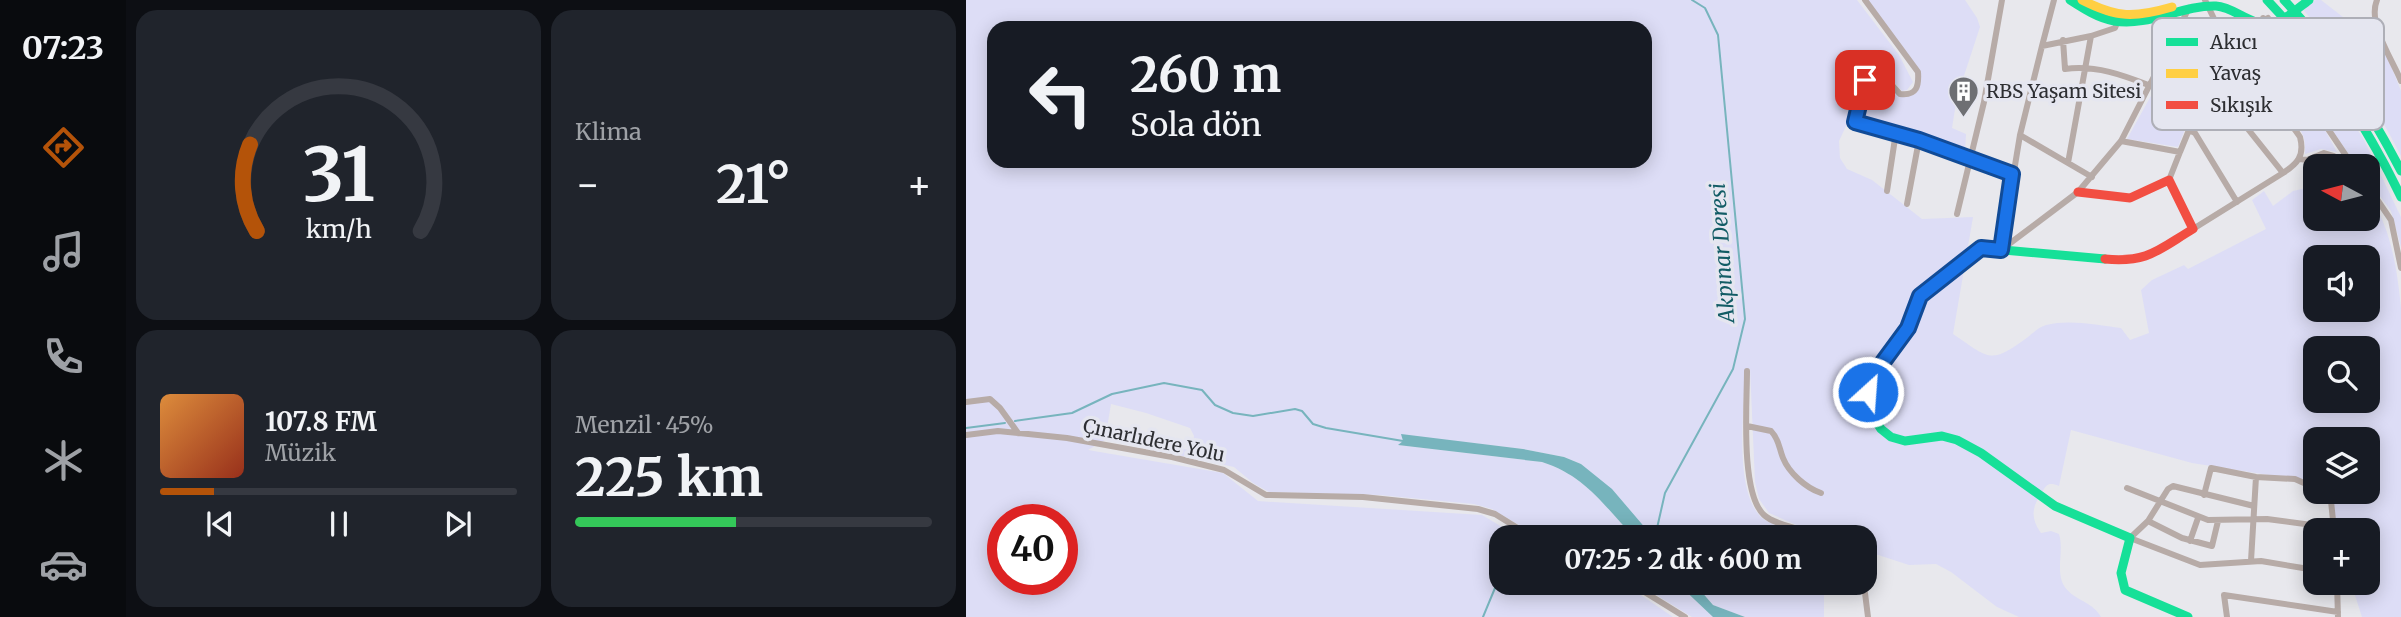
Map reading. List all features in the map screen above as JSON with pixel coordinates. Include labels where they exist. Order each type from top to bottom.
[{"type":"main road","points":[[2070,0],[2093,13],[2118,19],[2142,23],[2152,19]]},
{"type":"main road","points":[[2082,0],[2118,19]]},
{"type":"main road","points":[[2267,0],[2283,18]]},
{"type":"main road","points":[[2284,0],[2300,18]]},
{"type":"main road","points":[[2271,18],[2298,0]]},
{"type":"main road","points":[[2272,18],[2309,0]]},
{"type":"main road","points":[[2155,18],[2193,3],[2208,1],[2258,18]]},
{"type":"main road","points":[[2366,130],[2401,197]]},
{"type":"main road","points":[[2377,130],[2401,171]]},
{"type":"main road","points":[[2078,192],[2130,198],[2169,180],[2193,229],[2146,257],[2130,261],[1981,248],[1920,296],[1908,328],[1869,381],[1868,392],[1881,429],[1891,437],[1906,441],[1942,436],[1957,440],[1981,453],[2055,506],[2130,538],[2121,573],[2125,590],[2188,617]]},
{"type":"street","points":[[1865,0],[1918,72],[1919,84],[1915,93],[1900,94],[1875,71],[1863,72],[1865,80],[1855,122],[1896,132],[2012,174]]},
{"type":"street","points":[[1957,214],[1984,103],[2002,0]]},
{"type":"street","points":[[2001,250],[2020,135],[2054,0]]},
{"type":"street","points":[[2374,18],[2377,0]]},
{"type":"street","points":[[2208,1],[2214,18]]},
{"type":"street","points":[[2042,46],[2115,28],[2118,19]]},
{"type":"street","points":[[2068,163],[2091,36]]},
{"type":"street","points":[[2001,250],[2078,192],[2092,177],[2121,141],[2151,86],[2122,75],[2085,66],[2065,69],[2063,40]]},
{"type":"street","points":[[2384,44],[2401,81]]},
{"type":"street","points":[[2169,180],[2189,130],[2198,135],[2237,202]]},
{"type":"street","points":[[2249,130],[2283,173]]},
{"type":"street","points":[[2193,229],[2283,173],[2300,159],[2302,145],[2294,130]]},
{"type":"street","points":[[2328,130],[2344,153]]},
{"type":"street","points":[[1887,191],[1896,132]]},
{"type":"street","points":[[2020,135],[2092,177]]},
{"type":"street","points":[[1907,204],[1919,140]]},
{"type":"street","points":[[2121,141],[2180,152]]},
{"type":"street","points":[[2380,204],[2391,220],[2401,268]]},
{"type":"street","points":[[1747,371],[1749,483],[1761,512],[1772,520],[1788,525]]},
{"type":"street","points":[[966,402],[990,399],[1018,433]]},
{"type":"street","points":[[1747,426],[1767,429],[1774,434],[1782,456],[1793,474],[1821,493]]},
{"type":"street","name":"Çınarlıdere Yolu","points":[[966,435],[998,431],[1067,438],[1207,465],[1231,473],[1266,495],[1386,498],[1478,509],[1495,514],[1513,525]]},
{"type":"street","points":[[2204,495],[2211,468],[2256,477],[2295,479],[2303,483]]},
{"type":"street","points":[[2251,561],[2256,477]]},
{"type":"street","points":[[2254,506],[2173,486],[2168,489],[2148,521],[2130,538],[2200,565],[2251,561],[2303,568]]},
{"type":"street","points":[[2127,488],[2198,518],[2218,522],[2253,519],[2303,524]]},
{"type":"street","points":[[2190,541],[2198,518]]},
{"type":"street","points":[[2148,521],[2190,541],[2212,546],[2218,522]]},
{"type":"street","points":[[1649,595],[1685,617]]},
{"type":"street","points":[[1864,595],[1868,617]]},
{"type":"street","points":[[2227,617],[2224,595],[2338,615],[2337,595]]},
{"type":"shaded area","points":[[966,0],[1857,0],[1899,55],[1913,82],[1907,90],[1902,91],[1885,72],[1868,64],[1857,71],[1856,96],[1839,141],[1840,158],[1847,169],[1872,180],[1922,219],[1973,217],[1953,334],[1975,349],[1990,355],[2005,352],[2041,327],[2055,323],[2084,323],[2121,328],[2130,340],[2149,333],[2141,290],[2152,280],[2184,265],[2188,269],[2266,229],[2252,200],[2264,191],[2273,206],[2293,191],[2303,189],[2303,231],[2380,231],[2380,215],[2392,248],[2401,308],[2401,617],[2362,617],[2355,595],[2380,595],[2380,518],[2333,518],[2331,504],[2380,504],[2380,427],[2303,427],[2303,483],[2295,479],[2192,463],[2071,430],[2059,486],[2051,484],[2045,487],[2036,502],[2034,517],[2041,533],[2051,531],[2059,534],[2063,584],[2071,594],[2093,607],[2101,617],[2019,617],[1997,607],[1951,572],[1936,564],[1909,565],[1877,555],[1877,525],[1796,525],[1769,513],[1759,499],[1755,482],[1750,368],[1745,374],[1742,428],[1744,469],[1752,503],[1760,516],[1776,525],[1641,525],[1581,464],[1564,457],[1523,449],[1402,435],[1403,441],[1399,445],[1542,462],[1557,468],[1583,484],[1623,525],[1519,525],[1492,509],[1474,504],[1379,495],[1269,492],[1234,467],[1155,450],[1167,447],[1191,450],[1194,436],[1190,428],[1111,404],[1105,440],[1088,450],[1223,473],[1258,501],[1482,515],[1499,525],[1489,525],[1489,595],[1641,595],[1673,617],[966,617]]},
{"type":"shaded area","points":[[1865,0],[1965,0],[1977,18],[1980,27],[1957,97],[1952,128],[1966,134],[1965,152],[1922,133],[1861,118],[1870,77],[1899,92],[1915,93],[1918,72]]},
{"type":"shaded area","points":[[2321,0],[2344,18],[2310,18],[2302,8]]},
{"type":"shaded area","points":[[2384,48],[2401,91],[2401,156],[2384,126]]},
{"type":"shaded area","points":[[2152,94],[2152,130],[2185,130],[2178,147],[2127,139]]},
{"type":"shaded area","points":[[2300,130],[2325,130],[2337,152],[2321,149],[2305,154],[2304,138]]},
{"type":"shaded area","points":[[2332,130],[2358,130],[2371,154],[2349,154]]},
{"type":"shaded area","points":[[2380,173],[2401,217],[2401,247],[2391,211],[2380,196]]},
{"type":"shaded area","points":[[1401,434],[1523,449],[1564,457],[1581,464],[1612,489],[1643,525],[1623,525],[1583,484],[1571,475],[1542,462],[1398,445],[1403,441]]},
{"type":"shaded area","points":[[1656,595],[1690,595],[1713,617],[1692,617]]},
{"type":"shaded area","points":[[1690,595],[1704,595],[1713,605],[1745,617],[1713,617]]},
{"type":"shaded area","points":[[1704,595],[1824,595],[1824,617],[1745,617],[1713,605]]},
{"type":"waterway","name":"Akpınar Deresi","points":[[1658,525],[1665,493],[1733,369],[1745,319],[1718,35],[1705,8],[1692,0]]},
{"type":"waterway","points":[[1015,421],[1072,413],[1112,394],[1164,383],[1202,390],[1215,405],[1233,413],[1253,416],[1295,409],[1302,411],[1313,424],[1326,428],[1403,441]]},
{"type":"waterway","points":[[966,428],[1005,423]]},
{"type":"waterway","points":[[1483,617],[1492,595]]},
{"type":"traffic: fast","points":[[2070,0],[2086,10],[2114,21],[2152,19]]},
{"type":"traffic: fast","points":[[2267,0],[2283,18]]},
{"type":"traffic: fast","points":[[2284,0],[2300,18]]},
{"type":"traffic: fast","points":[[2284,18],[2309,0]]},
{"type":"traffic: fast","points":[[2156,18],[2190,9],[2216,6],[2247,18]]},
{"type":"traffic: fast","points":[[2365,130],[2401,197]]},
{"type":"traffic: fast","points":[[2379,130],[2401,171]]},
{"type":"traffic: fast","points":[[2105,259],[1981,248],[1920,296],[1908,328],[1869,381],[1868,392],[1876,421],[1891,437],[1905,441],[1942,436],[1957,440],[1981,453],[2055,506],[2130,538],[2121,573],[2125,590],[2188,617]]},
{"type":"traffic: slow","points":[[2082,0],[2105,10],[2126,14],[2147,13],[2172,7]]},
{"type":"traffic: jam","points":[[2078,192],[2130,198],[2169,180],[2193,229],[2143,257],[2105,259]]},
{"type":"place","name":"RBS Yaşam Sitesi","points":[[1963,118]]},
{"type":"route","points":[[1865,80],[1855,122],[1896,132],[2012,174],[2001,250],[1981,248],[1920,296],[1908,328],[1869,381],[1868,392]]}]
